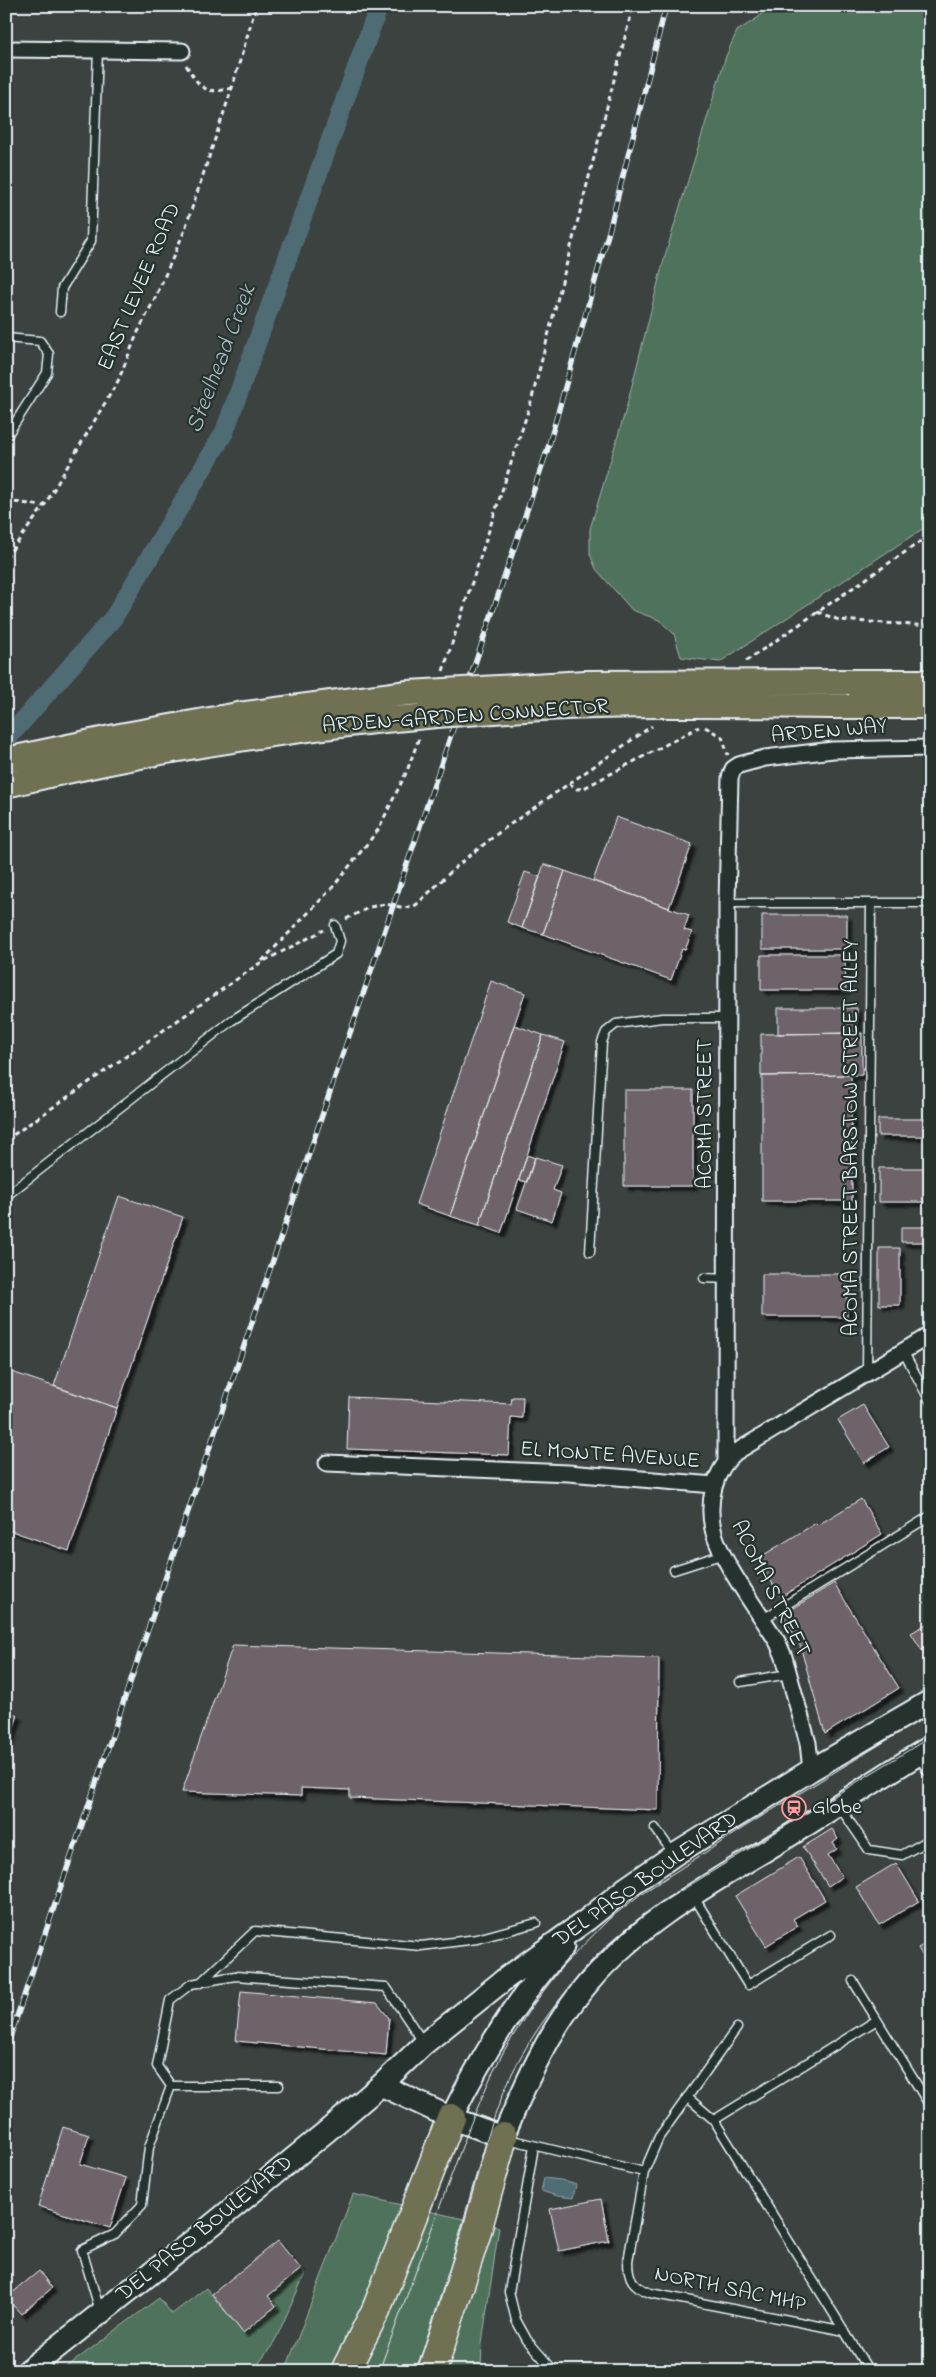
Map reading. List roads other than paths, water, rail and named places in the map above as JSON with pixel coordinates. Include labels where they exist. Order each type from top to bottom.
[{"type":"highway","points":[[345,2371],[376,2310],[451,2118]]},
{"type":"highway","points":[[432,2371],[476,2238],[503,2137]]},
{"type":"main road","name":"ARDEN-GARDEN CONNECTOR","points":[[6,760],[125,735],[238,715],[408,693],[585,683],[930,682]]},
{"type":"main road","name":"ARDEN-GARDEN CONNECTOR","points":[[6,785],[176,749],[257,735],[396,718],[510,710],[608,706],[930,706]]},
{"type":"main road","name":"DEL PASO BOULEVARD","points":[[27,2371],[201,2234],[381,2085],[424,2044],[505,1979],[588,1919],[626,1888],[674,1855],[811,1770],[930,1701]]},
{"type":"main road","name":"DEL PASO BOULEVARD","points":[[503,2137],[538,2060],[562,2019],[588,1983],[621,1948],[654,1921],[692,1895],[838,1806],[927,1756]]},
{"type":"main road","points":[[451,2118],[472,2076],[527,1991],[588,1919]]},
{"type":"main road","points":[[381,2085],[451,2118],[503,2137]]},
{"type":"street","points":[[6,49],[182,51]]},
{"type":"street","name":"ARDEN WAY","points":[[734,769],[740,765],[765,758],[817,751],[860,748],[930,748]]},
{"type":"street","name":"ACOMA STREET","points":[[726,1460],[728,800],[730,778],[734,769]]},
{"type":"street","name":"EL MONTE AVENUE","points":[[326,1463],[568,1473],[714,1485],[726,1460],[769,1431],[930,1335]]},
{"type":"street","name":"ACOMA STREET","points":[[714,1485],[711,1513],[713,1530],[724,1554],[778,1643],[789,1674],[808,1743],[811,1770]]},
{"type":"lane","points":[[60,312],[62,288],[91,241],[98,50]]},
{"type":"lane","points":[[6,338],[40,341],[49,354],[47,373],[6,437]]},
{"type":"lane","points":[[727,903],[930,904]]},
{"type":"lane","name":"ACOMA STREET BARSTOW STREET ALLEY","points":[[867,1373],[871,904]]},
{"type":"lane","points":[[6,1196],[231,1021],[336,954],[340,940],[335,925]]},
{"type":"lane","points":[[590,1252],[596,1116],[602,1042],[606,1032],[616,1024],[662,1018],[728,1018]]},
{"type":"lane","points":[[704,1278],[728,1279]]},
{"type":"lane","points":[[903,1351],[930,1401]]},
{"type":"lane","points":[[763,1619],[930,1516]]},
{"type":"lane","points":[[674,1570],[724,1554]]},
{"type":"lane","points":[[740,1682],[789,1674]]},
{"type":"lane","points":[[838,1806],[869,1850],[902,1855],[928,1841],[930,1844]]},
{"type":"lane","points":[[655,1828],[674,1855]]},
{"type":"lane","points":[[692,1895],[748,1985],[831,1935]]},
{"type":"lane","points":[[200,1983],[255,1931],[421,1946],[477,1939],[536,1923]]},
{"type":"lane","points":[[171,2086],[157,2066],[170,2000],[191,1984],[236,1976],[386,1987],[424,2044]]},
{"type":"lane","points":[[853,1981],[930,2106]]},
{"type":"lane","points":[[714,2120],[877,2020]]},
{"type":"lane","name":"NORTH SAC MHP","points":[[737,2028],[659,2137],[644,2172],[628,2261],[628,2276],[637,2288],[650,2293],[845,2331]]},
{"type":"lane","points":[[171,2086],[279,2086]]},
{"type":"lane","points":[[100,2313],[82,2250],[115,2234],[142,2204],[150,2147],[171,2086]]},
{"type":"lane","name":"NORTH SAC MHP","points":[[688,2097],[714,2120],[870,2371]]},
{"type":"lane","points":[[503,2137],[644,2172]]},
{"type":"lane","points":[[534,2146],[509,2292],[516,2320],[523,2334],[554,2371]]},
{"type":"water","points":[[544,2178],[561,2180],[576,2185],[573,2198],[541,2191]]},
{"type":"waterway","name":"Steelhead Creek","points":[[6,740],[114,617],[224,433],[379,6]]},
{"type":"tram line","points":[[379,2371],[470,2125],[492,2074],[530,2009],[561,1968],[609,1919],[641,1894],[746,1826],[930,1714]]},
{"type":"tram line","points":[[415,2371],[439,2305],[481,2159],[504,2090],[533,2036],[563,1996],[615,1941],[653,1908],[930,1737]]},
{"type":"railway","points":[[6,2049],[548,448],[609,231],[666,6]]},
{"type":"place","name":"Globe","points":[[794,1808]]}]
